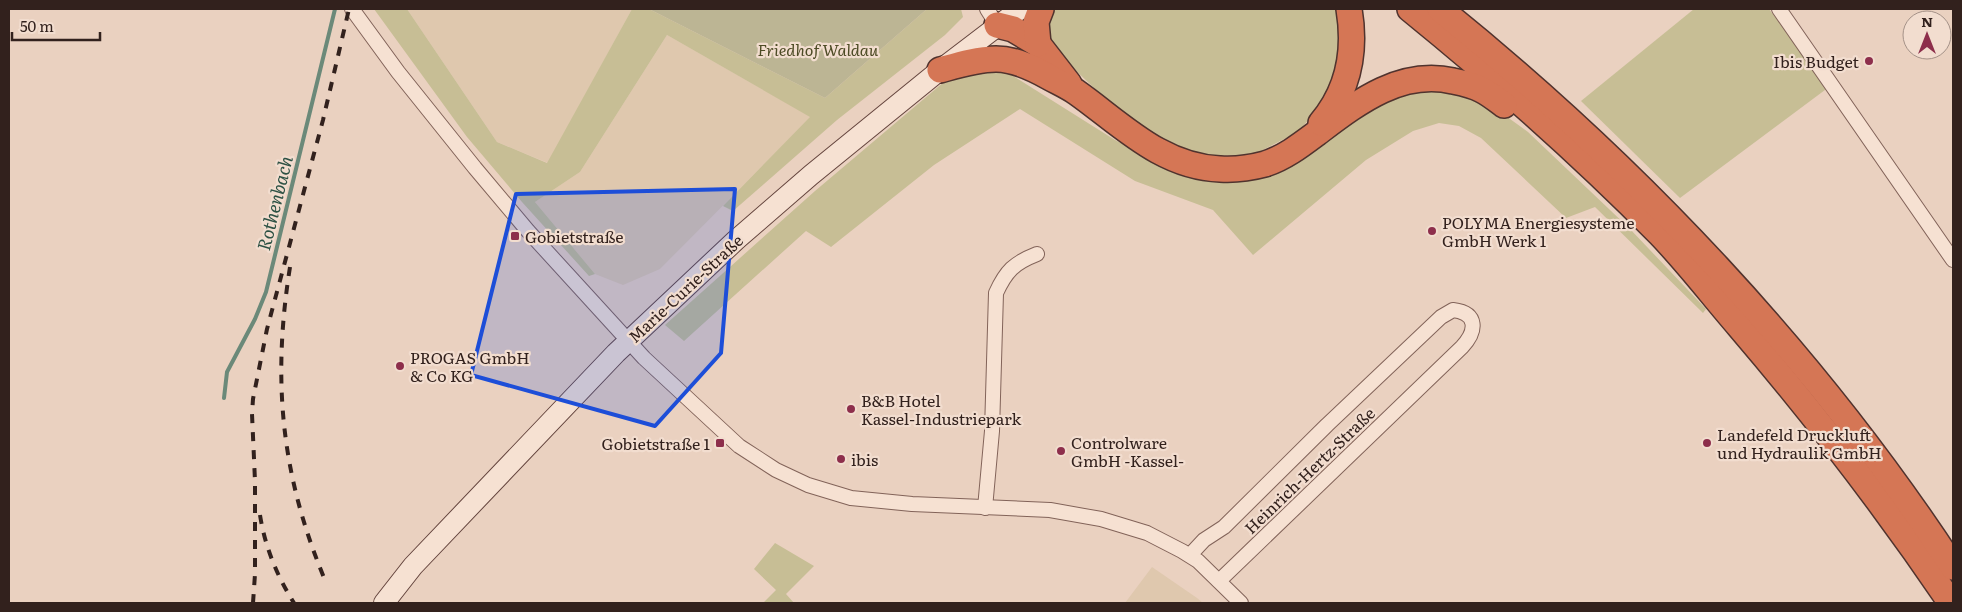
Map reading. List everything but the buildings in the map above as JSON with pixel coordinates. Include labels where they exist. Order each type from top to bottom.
[{"type":"highway","points":[[1038,44],[1036,22],[1041,9]]},
{"type":"highway","points":[[1307,140],[1335,104],[1347,78],[1352,36],[1349,9]]},
{"type":"highway","points":[[1410,9],[1512,96],[1660,235],[1799,396],[1913,548],[1951,603]]},
{"type":"highway","points":[[1440,9],[1482,43],[1595,145],[1656,204],[1740,292],[1850,424],[1900,490],[1953,568]]},
{"type":"highway","points":[[992,17],[1038,44],[1059,68],[1074,90]]},
{"type":"highway","points":[[992,17],[1031,67]]},
{"type":"highway","points":[[940,70],[964,63],[997,59],[1031,67],[1074,90],[1145,144],[1191,165],[1218,169],[1241,169],[1266,163],[1288,153],[1372,94],[1390,86],[1422,78],[1445,79],[1482,90],[1534,125],[1596,173]]},
{"type":"main road","name":"Marie-Curie-Straße","points":[[384,603],[413,566],[449,526],[629,341],[736,240],[811,175],[940,70],[992,17],[1020,9]]},
{"type":"street","points":[[1779,9],[1953,260]]},
{"type":"street","points":[[353,10],[398,72],[528,231],[670,384],[740,446],[776,470],[808,485],[851,498],[878,502],[1050,510],[1101,519],[1147,533],[1198,561],[1241,603]]},
{"type":"street","points":[[985,508],[992,431],[996,293],[1004,275],[1020,260],[1037,254]]},
{"type":"street","name":"Heinrich-Hertz-Straße","points":[[1190,556],[1204,540],[1224,527],[1441,317],[1453,310],[1463,311],[1471,317],[1474,328],[1469,339],[1218,581]]},
{"type":"highlighted area","points":[[735,189],[721,353],[655,426],[471,375],[516,194]]},
{"type":"shaded area","points":[[374,9],[407,9],[497,142],[547,163],[632,9],[649,9],[825,98],[927,9],[961,9],[963,17],[945,35],[837,120],[733,211],[723,206],[810,117],[667,35],[580,172],[535,202],[595,274],[589,276],[522,202],[467,137]]},
{"type":"shaded area","points":[[407,9],[632,9],[548,163],[497,142]]},
{"type":"shaded area","points":[[1057,9],[1337,9],[1341,30],[1337,65],[1325,101],[1298,132],[1255,154],[1216,156],[1178,149],[1121,114],[1066,61],[1047,32],[1050,13]]},
{"type":"shaded area","points":[[1694,9],[1769,9],[1829,87],[1680,198],[1581,101]]},
{"type":"shaded area","points":[[667,35],[811,117],[660,269],[623,285],[595,274],[535,202],[580,172]]},
{"type":"shaded area","points":[[1002,69],[1115,140],[1171,169],[1212,178],[1372,103],[1410,89],[1443,87],[1492,106],[1528,132],[1630,229],[1706,309],[1703,313],[1595,207],[1566,218],[1481,138],[1459,126],[1439,123],[1413,131],[1366,160],[1253,255],[1213,210],[1135,181],[1020,109],[934,165],[831,247],[806,231],[684,341],[665,325],[815,191],[951,76],[986,73]]},
{"type":"shaded area","points":[[775,543],[814,566],[786,594],[794,603],[763,603],[776,590],[754,569]]},
{"type":"shaded area","points":[[1152,567],[1197,598],[1203,603],[1125,603]]},
{"type":"green space","name":"Friedhof Waldau","points":[[649,9],[927,9],[825,98]]},
{"type":"waterway","name":"Rothenbach","points":[[224,398],[227,372],[255,319],[266,292],[335,9]]},
{"type":"railway","points":[[253,603],[255,574],[253,399],[267,329],[323,120],[349,9]]},
{"type":"railway","points":[[290,267],[282,349],[284,426],[298,503],[325,580]]},
{"type":"railway","points":[[260,515],[272,561],[294,603]]},
{"type":"place","name":"Ibis Budget","points":[[1869,61]]},
{"type":"place","name":"POLYMA Energiesysteme GmbH Werk 1","points":[[1432,231]]},
{"type":"place","name":"Gobietstraße","points":[[515,236]]},
{"type":"place","name":"PROGAS GmbH & Co KG","points":[[400,366]]},
{"type":"place","name":"B&B Hotel Kassel-Industriepark","points":[[851,409]]},
{"type":"place","name":"Gobietstraße 1","points":[[720,443]]},
{"type":"place","name":"Landefeld Druckluft und Hydraulik GmbH","points":[[1707,443]]},
{"type":"place","name":"Controlware GmbH -Kassel-","points":[[1061,451]]},
{"type":"place","name":"ibis","points":[[841,459]]}]
